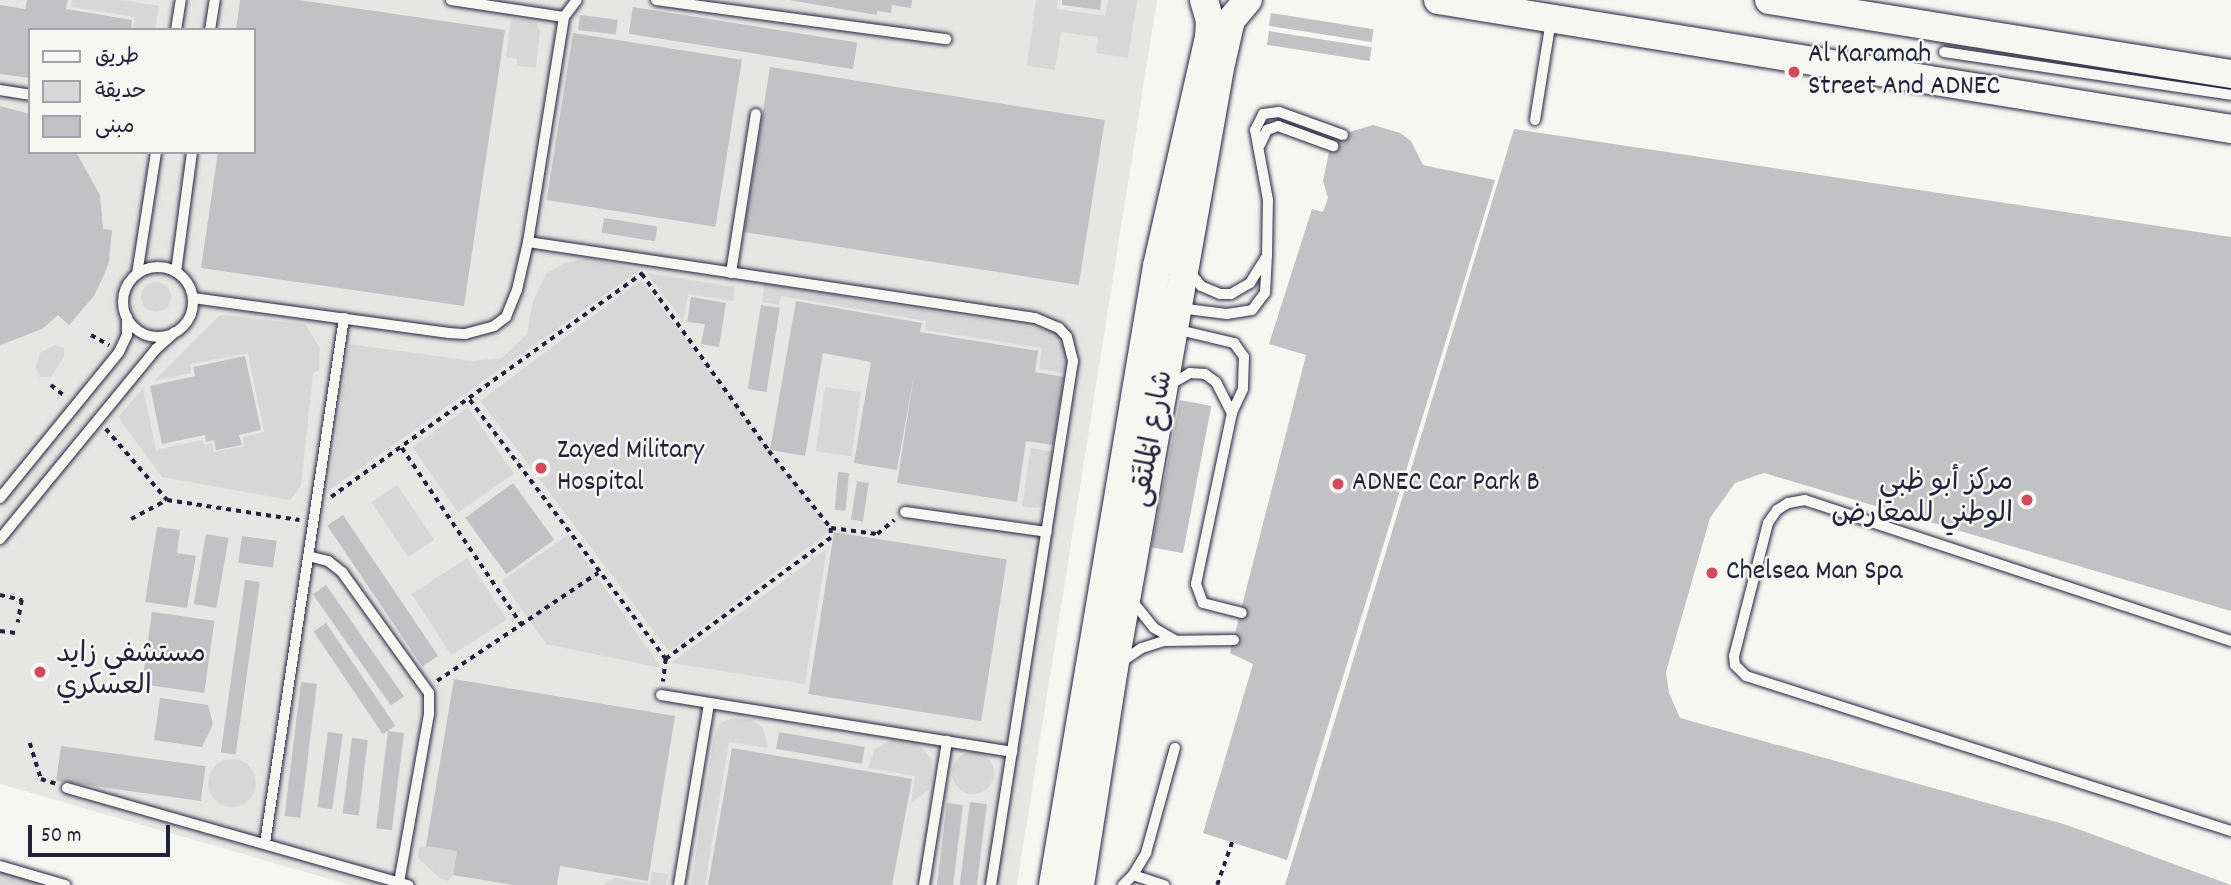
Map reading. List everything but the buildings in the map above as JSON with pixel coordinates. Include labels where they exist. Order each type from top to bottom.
[{"type":"street","name":"شارع المُلتَقى","points":[[1053,885],[1162,316],[1209,37],[1210,21],[1205,0]]},
{"type":"street","name":"شارع المُلتَقى","points":[[1080,885],[1162,391],[1162,316],[1185,265],[1226,38],[1231,20],[1248,0]]},
{"type":"street","points":[[1438,0],[2231,129]]},
{"type":"street","points":[[1769,0],[2231,75]]},
{"type":"lane","points":[[176,28],[180,0]]},
{"type":"lane","points":[[210,28],[215,0]]},
{"type":"lane","points":[[451,0],[564,17]]},
{"type":"lane","points":[[193,298],[465,334],[494,326],[506,317],[528,242],[564,17],[577,0]]},
{"type":"lane","points":[[656,0],[946,39]]},
{"type":"lane","points":[[1535,120],[1551,18]]},
{"type":"lane","points":[[1944,52],[2231,95]]},
{"type":"lane","points":[[0,90],[28,95]]},
{"type":"lane","points":[[1162,316],[1227,314],[1252,310],[1265,293],[1270,222],[1255,124],[1263,114],[1274,111],[1343,135]]},
{"type":"lane","points":[[731,273],[756,114]]},
{"type":"lane","points":[[1260,146],[1267,130],[1278,126],[1333,146]]},
{"type":"lane","points":[[0,498],[120,352],[127,335],[124,294],[137,274],[156,154]]},
{"type":"lane","points":[[176,272],[192,154]]},
{"type":"lane","points":[[528,242],[1035,318],[1059,328],[1072,348],[1073,361],[991,885]]},
{"type":"lane","points":[[1185,265],[1201,286],[1220,294],[1231,294],[1250,284],[1268,256]]},
{"type":"lane","points":[[0,539],[156,349],[189,318],[193,298],[185,279],[176,272],[156,267],[137,274]]},
{"type":"lane","points":[[1162,316],[1226,339],[1240,348],[1246,366],[1240,398],[1232,413],[1196,584],[1203,603],[1242,614]]},
{"type":"lane","points":[[127,317],[141,332],[152,336],[175,332]]},
{"type":"lane","points":[[265,843],[344,318]]},
{"type":"lane","points":[[1162,391],[1179,377],[1190,373],[1205,374],[1216,382],[1232,413]]},
{"type":"lane","points":[[2231,641],[1805,500],[1788,503],[1777,510],[1768,523],[1734,656],[1735,665],[1746,676],[2231,831]]},
{"type":"lane","points":[[905,512],[1047,532]]},
{"type":"lane","points":[[67,788],[404,884],[429,714],[427,687],[342,572],[328,561],[308,556]]},
{"type":"lane","points":[[1128,588],[1145,620],[1176,640]]},
{"type":"lane","points":[[1114,668],[1142,648],[1176,640],[1234,640]]},
{"type":"lane","points":[[661,695],[1012,752]]},
{"type":"lane","points":[[679,885],[709,703]]},
{"type":"lane","points":[[925,885],[947,741]]},
{"type":"lane","points":[[1123,885],[1133,875],[1150,842],[1175,748]]},
{"type":"lane","points":[[0,866],[65,885]]},
{"type":"lane","points":[[1133,875],[1164,885]]},
{"type":"path","points":[[315,509],[642,274],[769,451],[831,528],[831,538],[666,659],[661,695]]},
{"type":"path","points":[[470,400],[598,573],[666,659]]},
{"type":"path","points":[[98,420],[167,500]]},
{"type":"path","points":[[402,448],[522,625]]},
{"type":"path","points":[[131,519],[167,500],[313,522]]},
{"type":"path","points":[[831,528],[877,534],[905,512]]},
{"type":"path","points":[[427,687],[598,573]]},
{"type":"path","points":[[0,596],[22,600],[18,622]]},
{"type":"path","points":[[0,631],[16,633]]},
{"type":"path","points":[[30,743],[41,779],[67,788]]},
{"type":"path","points":[[1217,885],[1232,842]]},
{"type":"shaded area","name":"Zayed Military Hospital","points":[[0,0],[1157,0],[1017,885],[350,885],[0,784]]},
{"type":"green space","points":[[72,0],[122,0],[159,6],[155,28],[133,28],[135,17],[71,7]]},
{"type":"green space","points":[[1036,0],[1058,0],[1057,9],[1105,16],[1108,0],[1137,0],[1128,58],[1096,53],[1098,37],[1061,32],[1055,70],[1027,66]]},
{"type":"green space","points":[[511,18],[536,22],[540,31],[536,68],[517,66],[517,59],[506,57]]},
{"type":"green space","points":[[588,258],[640,270],[328,491],[349,344],[473,361],[502,358],[527,334],[533,301],[546,274],[564,263]]},
{"type":"green space","points":[[647,273],[735,287],[733,301],[688,294],[683,321]]},
{"type":"green space","points":[[641,280],[830,531],[669,652],[480,401]]},
{"type":"green space","points":[[156,282],[167,286],[171,297],[167,308],[156,312],[145,308],[141,297],[145,286]]},
{"type":"green space","points":[[764,283],[1057,332],[1065,339],[1070,374],[1039,369],[1042,348],[925,330],[926,321],[781,296],[779,305],[762,302]]},
{"type":"green space","points":[[220,315],[305,324],[320,348],[319,370],[313,373],[301,486],[290,500],[162,477],[118,417],[143,388],[156,450],[202,440],[204,445],[212,443],[214,452],[244,446],[243,437],[264,432],[248,353],[190,364],[191,373],[154,381]]},
{"type":"green space","points":[[55,345],[64,348],[64,357],[51,377],[39,377],[36,368],[40,353]]},
{"type":"green space","points":[[825,387],[861,392],[852,456],[816,451]]},
{"type":"green space","points":[[468,408],[514,474],[458,513],[412,447]]},
{"type":"green space","points":[[1031,448],[1055,452],[1048,498],[1044,506],[1036,508],[1022,506]]},
{"type":"green space","points":[[397,485],[434,540],[408,557],[371,502]]},
{"type":"green space","points":[[568,535],[661,668],[546,644],[502,581]]},
{"type":"green space","points":[[827,549],[805,684],[671,663]]},
{"type":"green space","points":[[467,558],[507,619],[451,655],[412,594]]},
{"type":"green space","points":[[733,718],[752,720],[763,728],[768,748],[729,742],[705,885],[691,885],[714,737],[720,723]]},
{"type":"green space","points":[[894,738],[916,742],[931,758],[932,780],[928,790],[911,803],[915,776],[868,768],[875,749]]},
{"type":"green space","points":[[973,752],[988,758],[994,773],[988,788],[973,794],[958,788],[952,773],[958,758]]},
{"type":"green space","points":[[232,759],[249,766],[256,783],[249,800],[232,807],[215,800],[208,783],[215,766]]},
{"type":"green space","points":[[426,846],[457,851],[453,875],[448,881],[441,879],[418,858],[419,848]]},
{"type":"green space","points":[[0,871],[47,885],[0,885]]},
{"type":"green space","points":[[652,872],[668,874],[666,885],[603,885],[615,878],[650,884]]},
{"type":"place","name":"Al Karamah Street And ADNEC","points":[[1794,72]]},
{"type":"place","name":"Zayed Military Hospital","points":[[541,468]]},
{"type":"place","name":"ADNEC Car Park B","points":[[1338,484]]},
{"type":"place","name":"مركز أبو ظبي الوطني للمعارض","points":[[2027,500]]},
{"type":"place","name":"Chelsea Man Spa","points":[[1712,573]]},
{"type":"place","name":"مستشفي زايد العسكري","points":[[40,672]]}]
